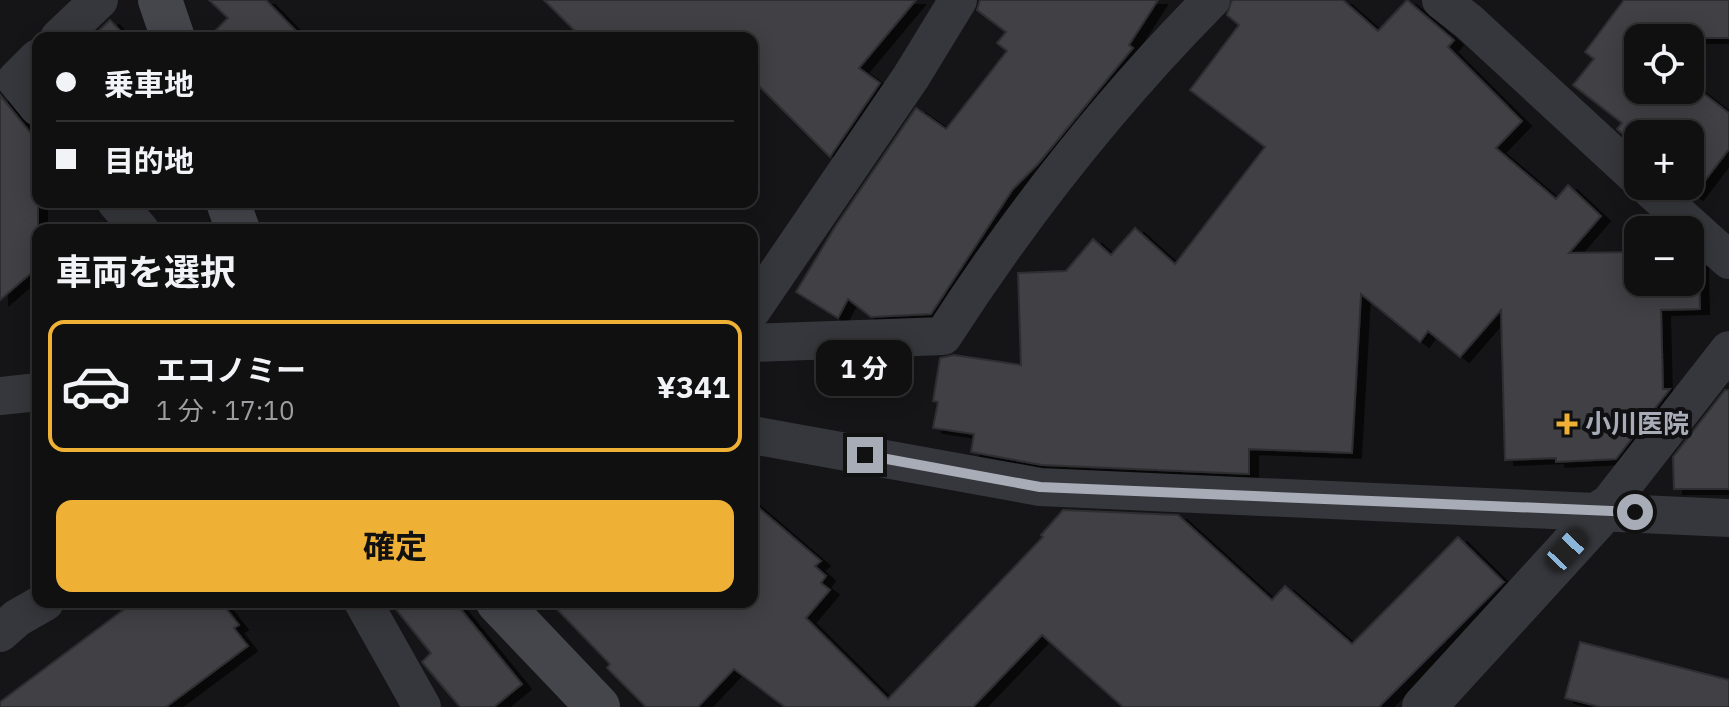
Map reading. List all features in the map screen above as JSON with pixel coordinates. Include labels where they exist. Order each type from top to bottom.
[{"type":"main road","points":[[160,0],[171,32]]},
{"type":"main road","points":[[504,608],[598,707]]},
{"type":"street","points":[[65,32],[99,0]]},
{"type":"street","points":[[758,301],[911,77],[958,0]]},
{"type":"street","points":[[758,343],[943,336],[1045,189],[1175,36],[1211,0]]},
{"type":"street","points":[[1441,0],[1469,22],[1624,165]]},
{"type":"street","points":[[1663,200],[1729,260]]},
{"type":"street","points":[[121,208],[135,224]]},
{"type":"street","points":[[1424,707],[1604,510],[1729,350]]},
{"type":"street","points":[[0,396],[32,393]]},
{"type":"street","points":[[758,436],[1040,487],[1729,518]]},
{"type":"street","points":[[0,633],[34,608]]},
{"type":"street","points":[[366,608],[422,707]]},
{"type":"building","points":[[209,0],[266,0],[297,32],[214,32],[228,18]]},
{"type":"building","points":[[544,0],[916,0],[859,68],[880,83],[830,157],[758,85],[758,32],[576,32]]},
{"type":"building","points":[[980,0],[1158,0],[1129,45],[1133,48],[1038,164],[1013,189],[931,314],[871,317],[848,299],[838,318],[796,292],[835,227],[916,108],[946,129],[1007,51],[997,43],[1006,32],[977,10]]},
{"type":"building","points":[[1232,0],[1343,0],[1378,31],[1407,0],[1454,40],[1448,47],[1522,121],[1496,148],[1556,199],[1568,185],[1601,216],[1569,253],[1624,252],[1624,296],[1700,296],[1700,309],[1661,310],[1663,389],[1670,389],[1616,459],[1556,462],[1556,458],[1505,460],[1501,310],[1460,357],[1428,331],[1420,342],[1361,294],[1352,453],[1249,449],[1249,474],[1042,465],[971,452],[974,434],[933,428],[938,402],[933,401],[940,358],[954,355],[1021,365],[1018,273],[1066,271],[1093,239],[1111,255],[1135,228],[1175,264],[1265,147],[1190,90],[1239,25],[1227,15]]},
{"type":"building","points":[[1624,0],[1729,0],[1729,38],[1704,38],[1704,24],[1624,24],[1624,104],[1704,104],[1704,94],[1729,113],[1729,149],[1704,182],[1704,120],[1624,120],[1624,135],[1617,129],[1622,123],[1573,85],[1594,59],[1585,52]]},
{"type":"building","points":[[110,20],[121,32],[97,32]]},
{"type":"building","points":[[0,95],[32,135],[32,208],[38,208],[38,224],[32,224],[32,272],[0,300]]},
{"type":"building","points":[[1725,390],[1729,390],[1729,489],[1674,489],[1673,457]]},
{"type":"building","points":[[758,507],[821,561],[815,566],[826,576],[821,583],[830,590],[806,618],[888,699],[1043,537],[1041,535],[1063,510],[1178,515],[1272,600],[1285,586],[1352,644],[1458,537],[1504,582],[1379,707],[1123,707],[1042,635],[973,707],[785,707],[734,669],[698,707],[646,707],[607,668],[610,664],[556,608],[758,608]]},
{"type":"building","points":[[126,608],[226,608],[239,625],[234,628],[248,646],[166,707],[0,707],[0,702]]},
{"type":"building","points":[[395,608],[460,608],[522,684],[494,707],[460,707],[422,662],[431,653]]},
{"type":"building","points":[[1580,642],[1729,680],[1729,707],[1600,707],[1565,698]]},
{"type":"place","name":"小川医院","points":[[1567,424]]},
{"type":"route","points":[[865,455],[1040,487],[1635,512]]}]
